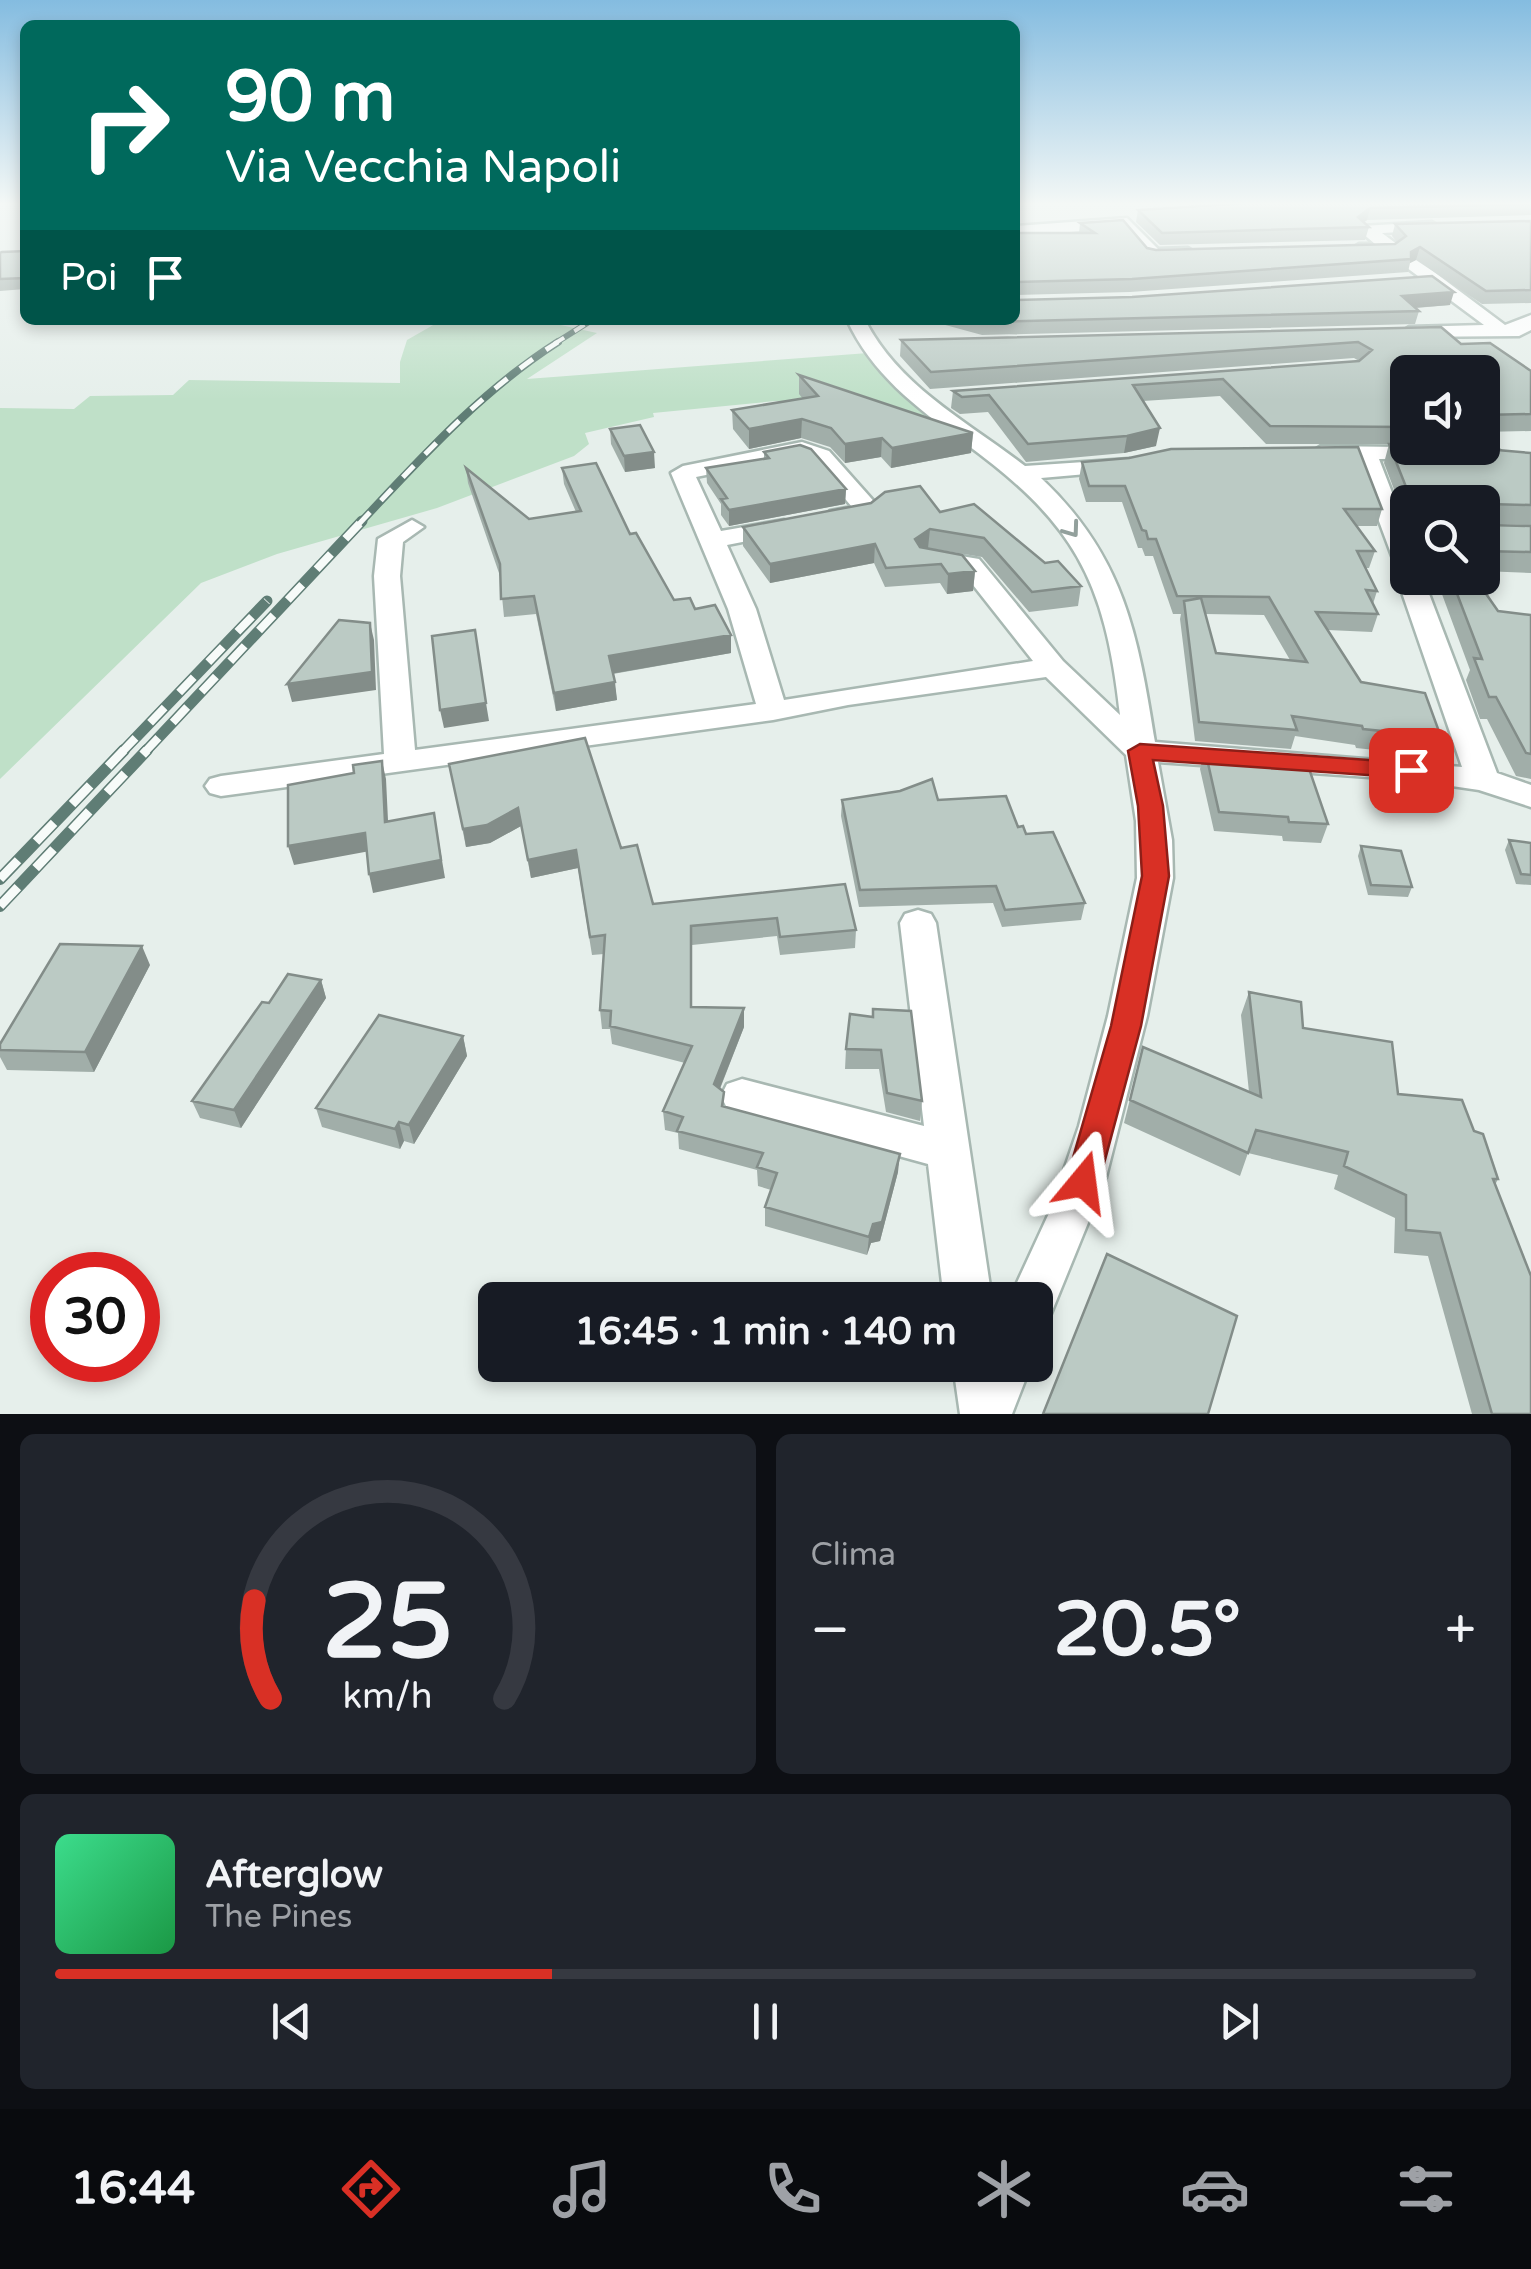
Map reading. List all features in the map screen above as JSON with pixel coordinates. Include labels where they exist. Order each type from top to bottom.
[{"type":"street","points":[[1419,268],[1496,325]]},
{"type":"street","points":[[1399,282],[1434,279]]},
{"type":"street","points":[[1384,334],[1519,330],[1531,321]]},
{"type":"street","points":[[860,325],[920,400],[1022,473],[1050,499],[1103,571],[1124,631],[1151,806],[1155,876],[1126,1026],[1083,1182],[1041,1282]]},
{"type":"street","points":[[920,400],[956,397]]},
{"type":"street","points":[[713,540],[869,511],[821,456],[802,449],[683,473],[742,609],[774,710]]},
{"type":"street","points":[[1365,453],[1390,509]]},
{"type":"street","points":[[1292,454],[1390,453]]},
{"type":"street","points":[[1022,473],[1138,460]]},
{"type":"street","points":[[400,763],[387,576],[391,539],[412,527]]},
{"type":"street","points":[[930,559],[970,564],[1052,667],[1140,751],[1411,770],[1483,780],[1531,796]]},
{"type":"street","points":[[1416,595],[1483,780]]},
{"type":"street","points":[[221,786],[774,710],[1052,667]]},
{"type":"street","points":[[918,923],[965,1282]]},
{"type":"street","points":[[742,1096],[946,1150]]},
{"type":"street","points":[[981,1382],[986,1414]]},
{"type":"street","points":[[986,1414],[999,1382]]},
{"type":"green space","points":[[433,325],[561,325],[597,333],[527,379],[868,353],[970,445],[831,405],[776,401],[653,413],[654,417],[585,433],[589,444],[574,456],[437,508],[277,554],[201,583],[0,779],[0,408],[74,409],[90,396],[173,395],[189,380],[400,383],[400,362],[407,340]]},
{"type":"building","points":[[0,268],[20,268],[20,278],[0,279]]},
{"type":"building","points":[[1020,268],[1286,268],[1020,282]]},
{"type":"building","points":[[1451,268],[1531,268],[1531,290],[1486,291]]},
{"type":"building","points":[[1432,276],[1454,292],[1402,296],[1419,311],[1020,321],[1020,300],[1132,297]]},
{"type":"building","points":[[1441,327],[1461,344],[1490,343],[1531,371],[1531,414],[1500,415],[1500,355],[1390,355],[1390,427],[1270,426],[1223,379],[1133,385],[1160,428],[1127,436],[1028,444],[989,395],[962,397],[953,391],[1359,361],[1372,350],[1358,342],[931,372],[901,340]]},
{"type":"building","points":[[799,375],[973,433],[892,448],[882,438],[845,444],[831,428],[802,419],[749,429],[732,410],[818,396]]},
{"type":"building","points":[[640,425],[654,452],[624,456],[610,429]]},
{"type":"building","points":[[800,445],[811,449],[846,489],[729,510],[721,499],[727,498],[706,468],[769,458],[764,452]]},
{"type":"building","points":[[1358,447],[1382,509],[1344,509],[1375,551],[1357,551],[1377,591],[1366,590],[1378,614],[1316,612],[1361,682],[1425,693],[1441,737],[1292,716],[1297,730],[1199,722],[1184,601],[1201,598],[1216,653],[1307,662],[1269,597],[1177,596],[1156,539],[1148,539],[1142,530],[1125,486],[1089,486],[1082,462],[1171,449]]},
{"type":"building","points":[[1500,450],[1531,453],[1531,505],[1500,504],[1500,485],[1405,485],[1397,465],[1500,465]]},
{"type":"building","points":[[596,463],[630,534],[636,533],[674,600],[690,598],[695,609],[715,605],[731,635],[609,656],[615,682],[554,693],[534,596],[501,599],[500,564],[466,468],[529,519],[581,511],[562,468]]},
{"type":"building","points":[[920,486],[940,512],[974,504],[1045,563],[1058,561],[1081,586],[1032,592],[984,538],[930,529],[915,539],[920,547],[962,555],[975,571],[948,574],[941,564],[886,568],[875,544],[770,564],[743,527],[871,503],[885,492]]},
{"type":"building","points":[[1500,525],[1531,526],[1531,552],[1500,551]]},
{"type":"building","points":[[1458,595],[1487,595],[1498,611],[1531,615],[1531,754],[1526,753],[1496,697],[1489,697],[1474,658],[1482,659]]},
{"type":"building","points":[[339,620],[370,623],[372,672],[287,684]]},
{"type":"building","points":[[475,630],[486,703],[440,710],[432,636]]},
{"type":"building","points":[[585,738],[621,848],[637,845],[653,904],[845,884],[856,930],[780,937],[777,918],[691,926],[691,1007],[744,1008],[714,1084],[724,1092],[722,1106],[900,1154],[882,1222],[873,1224],[869,1237],[765,1207],[777,1173],[757,1167],[763,1153],[677,1131],[683,1117],[663,1111],[692,1046],[610,1026],[611,1011],[600,1010],[605,935],[590,937],[576,850],[528,860],[518,808],[487,825],[463,829],[449,764]]},
{"type":"building","points":[[1205,750],[1305,757],[1328,824],[1219,812]]},
{"type":"building","points":[[382,761],[385,822],[434,813],[441,860],[369,874],[365,833],[288,846],[288,785],[354,773],[353,765]]},
{"type":"building","points":[[932,779],[938,800],[1006,796],[1018,827],[1023,826],[1026,834],[1053,832],[1085,903],[1005,910],[996,886],[860,890],[842,800],[900,791]]},
{"type":"building","points":[[1509,840],[1531,843],[1531,875],[1521,874]]},
{"type":"building","points":[[1361,846],[1401,851],[1412,887],[1371,885]]},
{"type":"building","points":[[60,944],[142,946],[85,1052],[0,1050],[0,1044]]},
{"type":"building","points":[[288,974],[321,980],[234,1110],[192,1101],[262,1002],[269,1003]]},
{"type":"building","points":[[1249,992],[1301,1002],[1303,1028],[1392,1042],[1398,1094],[1462,1100],[1474,1131],[1483,1134],[1498,1179],[1493,1179],[1531,1276],[1531,1414],[1492,1414],[1440,1233],[1406,1230],[1406,1195],[1344,1166],[1348,1152],[1256,1130],[1248,1153],[1130,1100],[1143,1047],[1261,1097]]},
{"type":"building","points":[[873,1009],[911,1011],[922,1101],[887,1093],[881,1050],[846,1049],[850,1014],[873,1017]]},
{"type":"building","points":[[379,1015],[463,1036],[409,1125],[399,1122],[395,1129],[316,1108]]},
{"type":"building","points":[[1107,1254],[1237,1316],[1208,1414],[1043,1414]]},
{"type":"railway","points":[[554,344],[584,325]]},
{"type":"railway","points":[[359,524],[478,404],[558,342]]},
{"type":"railway","points":[[144,753],[362,521]]},
{"type":"railway","points":[[121,753],[267,601]]},
{"type":"railway","points":[[0,879],[124,750]]},
{"type":"railway","points":[[0,906],[147,750]]},
{"type":"route","points":[[1083,1182],[1126,1026],[1155,876],[1151,806],[1140,751],[1411,770]]}]
